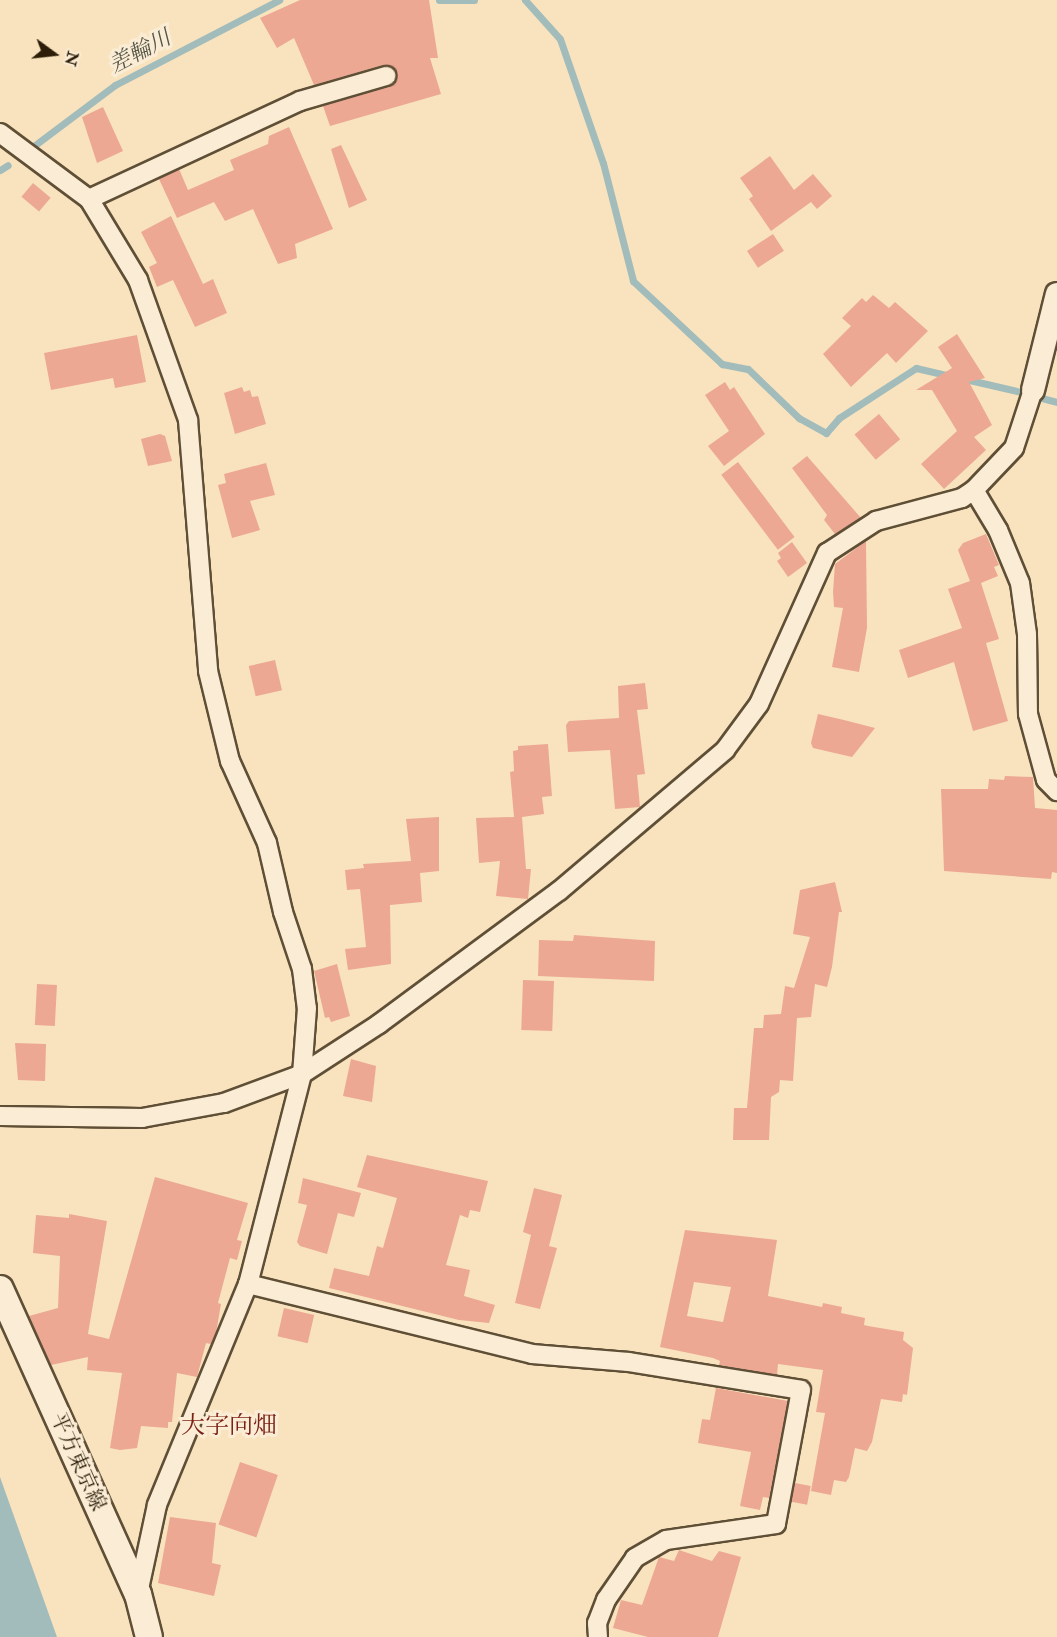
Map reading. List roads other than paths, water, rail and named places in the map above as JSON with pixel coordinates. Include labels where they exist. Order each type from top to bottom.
[{"type":"main road","name":"平方東京線","points":[[0,1289],[138,1594],[149,1637]]},
{"type":"street","points":[[89,199],[300,101],[386,76]]},
{"type":"street","points":[[0,134],[89,199],[138,280],[188,420],[208,671],[230,761],[267,843],[283,912],[302,969],[307,1036],[302,1074],[248,1284],[157,1505],[138,1594]]},
{"type":"street","points":[[0,1116],[142,1118],[224,1103],[302,1074],[379,1024],[559,891],[725,750],[759,704],[827,553],[876,521],[963,498],[974,490],[1014,448],[1033,390],[1057,294]]},
{"type":"street","points":[[974,490],[998,530],[1020,583],[1027,634],[1028,714],[1046,780],[1057,791]]},
{"type":"street","points":[[248,1284],[532,1354],[629,1362],[801,1390],[776,1524],[666,1540],[635,1558],[606,1600],[597,1623],[598,1637]]},
{"type":"water","points":[[0,1477],[57,1637],[0,1637]]},
{"type":"waterway","name":"差輪川","points":[[27,151],[115,85],[279,0]]},
{"type":"waterway","name":"差輪川","points":[[439,0],[474,0]]},
{"type":"waterway","points":[[525,0],[560,39],[603,163],[633,281],[722,364],[748,369],[799,418],[826,433],[839,418],[916,368],[951,376]]},
{"type":"waterway","name":"差輪川","points":[[0,170],[8,165]]},
{"type":"waterway","points":[[965,379],[1025,393]]},
{"type":"waterway","points":[[1038,397],[1057,402]]},
{"type":"district","name":"大字向畑","points":[[229,1426]]}]
